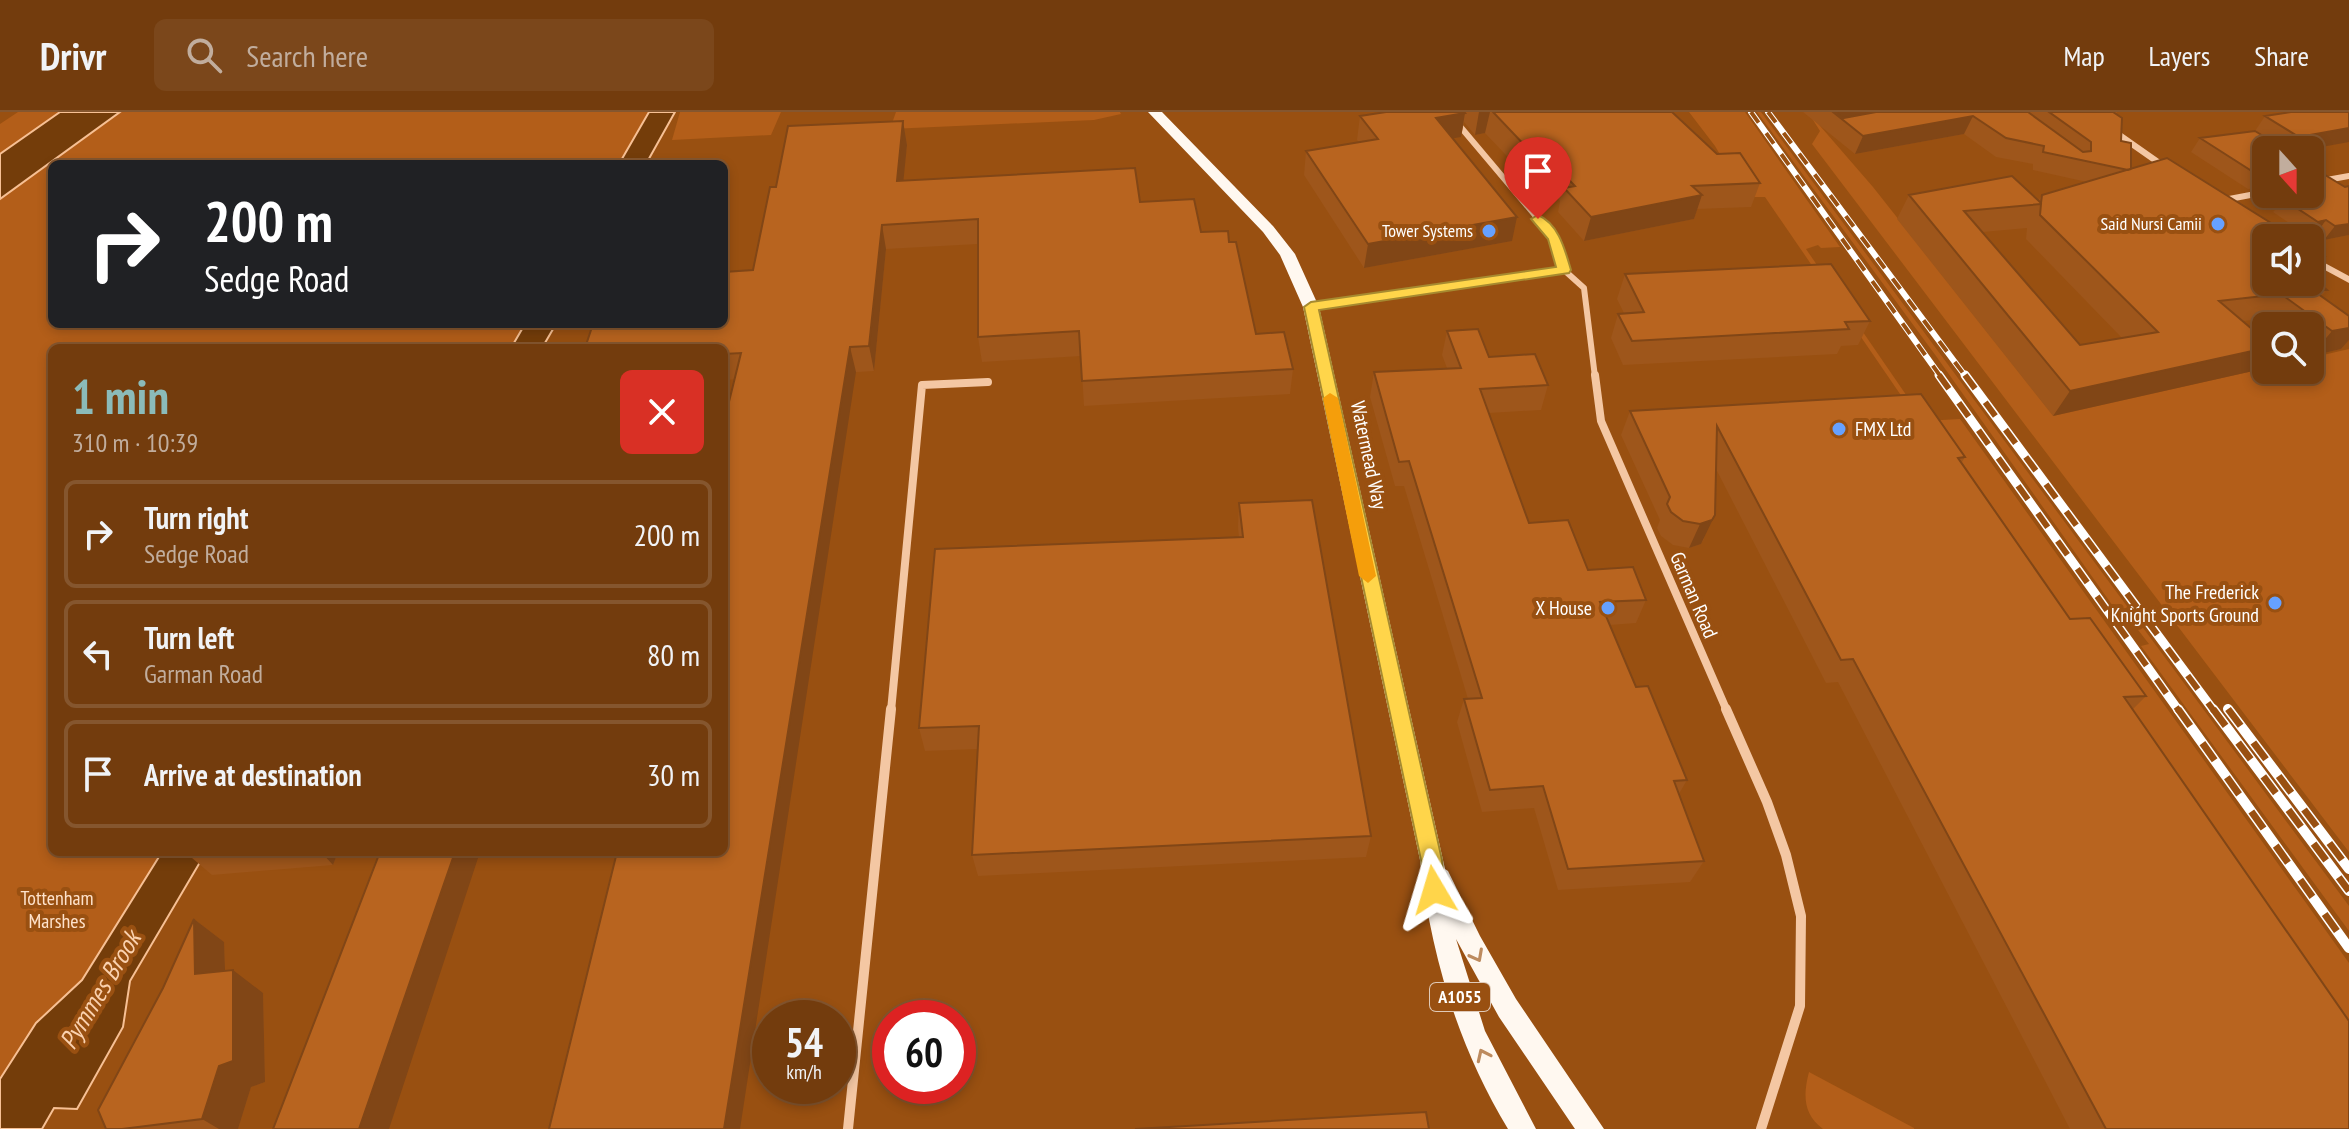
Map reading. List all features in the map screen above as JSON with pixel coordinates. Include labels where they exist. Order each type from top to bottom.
[{"type":"main road","name":"Watermead Way","points":[[1155,112],[1268,229],[1287,254],[1311,307],[1432,860],[1439,921],[1456,986],[1482,1054],[1523,1129]]},
{"type":"main road","name":"Watermead Way","points":[[1432,860],[1461,925],[1498,992],[1543,1063],[1591,1129]]},
{"type":"street","name":"Garman Road","points":[[1448,112],[1555,239],[1564,270],[1584,288],[1601,421],[1767,802],[1786,855],[1801,916],[1800,1006],[1761,1129]]},
{"type":"street","points":[[2086,112],[2181,178]]},
{"type":"street","points":[[2324,180],[2349,176]]},
{"type":"street","points":[[2215,201],[2252,194]]},
{"type":"street","points":[[2215,201],[2235,214]]},
{"type":"street","points":[[2324,266],[2349,280]]},
{"type":"street","points":[[1311,307],[1564,270]]},
{"type":"street","points":[[848,1129],[915,481],[922,385],[988,382]]},
{"type":"green space","points":[[18,112],[60,112],[0,154],[0,124]]},
{"type":"green space","name":"Tottenham Marshes","points":[[120,112],[649,112],[621,160],[54,160]]},
{"type":"green space","points":[[680,112],[781,112],[771,135],[672,140]]},
{"type":"green space","points":[[896,112],[1121,114],[1094,120],[890,129]]},
{"type":"green space","points":[[1689,112],[1745,112],[1840,247],[1821,248],[1818,245],[1806,249],[1924,421],[1960,419],[2349,963],[2349,1049],[1765,197],[1745,197],[1715,146]]},
{"type":"green space","points":[[1757,112],[1761,112],[2349,906],[2349,931],[2141,646],[2149,644],[2135,626],[2127,626],[1936,356]]},
{"type":"green space","name":"The Frederick Knight Sports Ground","points":[[1808,112],[1873,187],[2053,415],[2252,371],[2252,384],[2324,384],[2324,355],[2349,349],[2349,852],[1812,144],[1820,131]]},
{"type":"green space","name":"Tottenham Marshes","points":[[48,164],[48,328],[523,328],[513,344],[48,344],[48,856],[160,856],[82,980],[36,1023],[0,1079],[0,199]]},
{"type":"green space","points":[[1809,1072],[1914,1129],[1823,1129],[1816,1123],[1806,1104]]},
{"type":"water","points":[[60,112],[120,112],[54,160],[48,160],[48,164],[0,199],[0,154]]},
{"type":"water","points":[[649,112],[675,112],[648,160],[621,160]]},
{"type":"water","points":[[523,328],[554,328],[544,344],[513,344]]},
{"type":"water","name":"Pymmes Brook","points":[[160,856],[204,856],[130,981],[123,1027],[77,1109],[54,1108],[42,1129],[0,1129],[0,1079],[36,1023],[82,980]]},
{"type":"building","points":[[1386,112],[1464,112],[1436,118],[1517,217],[1368,244],[1306,151],[1378,139],[1360,116]]},
{"type":"building","points":[[1493,112],[1672,112],[1717,154],[1740,153],[1760,183],[1692,186],[1702,195],[1591,217],[1564,188],[1575,186],[1540,149],[1530,151]]},
{"type":"building","points":[[1833,112],[1844,118],[1876,112],[2028,112],[2083,152],[2091,151],[2091,142],[2049,112],[2113,112],[2122,118],[2121,141],[2131,143],[2131,169],[2043,152],[2044,146],[2006,138],[1973,116],[1863,136]]},
{"type":"building","points":[[2291,112],[2349,112],[2349,128],[2297,136],[2265,116]]},
{"type":"building","points":[[903,121],[897,181],[1135,168],[1140,202],[1194,199],[1201,232],[1228,231],[1229,242],[1236,242],[1256,334],[1284,332],[1293,369],[1082,381],[1079,331],[978,337],[978,219],[882,225],[869,346],[850,347],[724,1129],[549,1129],[616,856],[728,856],[728,406],[741,353],[728,354],[728,344],[586,344],[592,328],[728,328],[728,272],[753,270],[770,187],[776,187],[788,126]]},
{"type":"building","points":[[2255,131],[2263,136],[2252,136],[2252,171],[2200,138]]},
{"type":"building","points":[[2167,158],[2273,224],[2252,224],[2252,296],[2263,296],[2219,301],[2252,329],[2252,351],[2070,391],[1909,195],[2012,176],[2041,203],[2042,195]],"holes":[[[2041,204],[2040,215],[2158,332],[2080,345],[1964,211]]]},
{"type":"building","points":[[2325,175],[2345,187],[2349,186],[2349,224],[2335,226],[2326,220],[2318,222],[2297,208],[2324,208]]},
{"type":"building","points":[[1831,264],[1870,321],[1845,322],[1849,329],[1632,341],[1618,314],[1644,312],[1625,274]]},
{"type":"building","points":[[2284,296],[2321,296],[2349,316],[2349,328],[2332,331],[2324,325],[2324,312],[2306,312]]},
{"type":"building","points":[[1478,329],[1489,357],[1535,354],[1548,385],[1480,389],[1529,523],[1568,520],[1588,570],[1633,567],[1646,600],[1600,602],[1636,687],[1648,686],[1687,780],[1674,781],[1704,861],[1568,869],[1543,786],[1490,790],[1464,699],[1482,698],[1409,461],[1399,462],[1374,372],[1461,368],[1447,331]]},
{"type":"building","points":[[1921,394],[1965,457],[1958,458],[2070,619],[2090,618],[2146,696],[2124,697],[2349,1021],[2349,1129],[2106,1129],[1853,659],[1841,660],[1717,426],[1715,515],[1712,520],[1700,524],[1683,521],[1671,512],[1667,504],[1670,497],[1630,411]]},
{"type":"building","points":[[1312,500],[1371,836],[972,855],[979,726],[919,728],[935,549],[1243,537],[1239,503]]},
{"type":"building","points":[[378,856],[454,856],[359,1129],[273,1129]]},
{"type":"building","points":[[194,919],[195,974],[233,970],[233,1061],[219,1066],[202,1119],[106,1129],[98,1110],[163,988]]},
{"type":"building","points":[[1426,1112],[1429,1129],[1135,1129]]},
{"type":"railway","points":[[1751,112],[1941,377]]},
{"type":"railway","points":[[1768,112],[1966,377]]},
{"type":"railway","points":[[1939,375],[2179,711]]},
{"type":"railway","points":[[1965,375],[2214,711]]},
{"type":"railway","points":[[2178,709],[2349,948]]},
{"type":"railway","points":[[2213,709],[2349,891]]},
{"type":"railway","points":[[2228,709],[2349,869]]},
{"type":"slow traffic","points":[[1330,398],[1368,576]]},
{"type":"place","name":"Said Nursi Camii","points":[[2218,224]]},
{"type":"place","name":"Tower Systems","points":[[1489,231]]},
{"type":"place","name":"FMX Ltd","points":[[1839,429]]},
{"type":"place","name":"The Frederick Knight Sports Ground","points":[[2275,603]]},
{"type":"place","name":"X House","points":[[1608,608]]},
{"type":"route","points":[[1434,890],[1432,860],[1311,307],[1564,270],[1555,239],[1538,219]]}]
